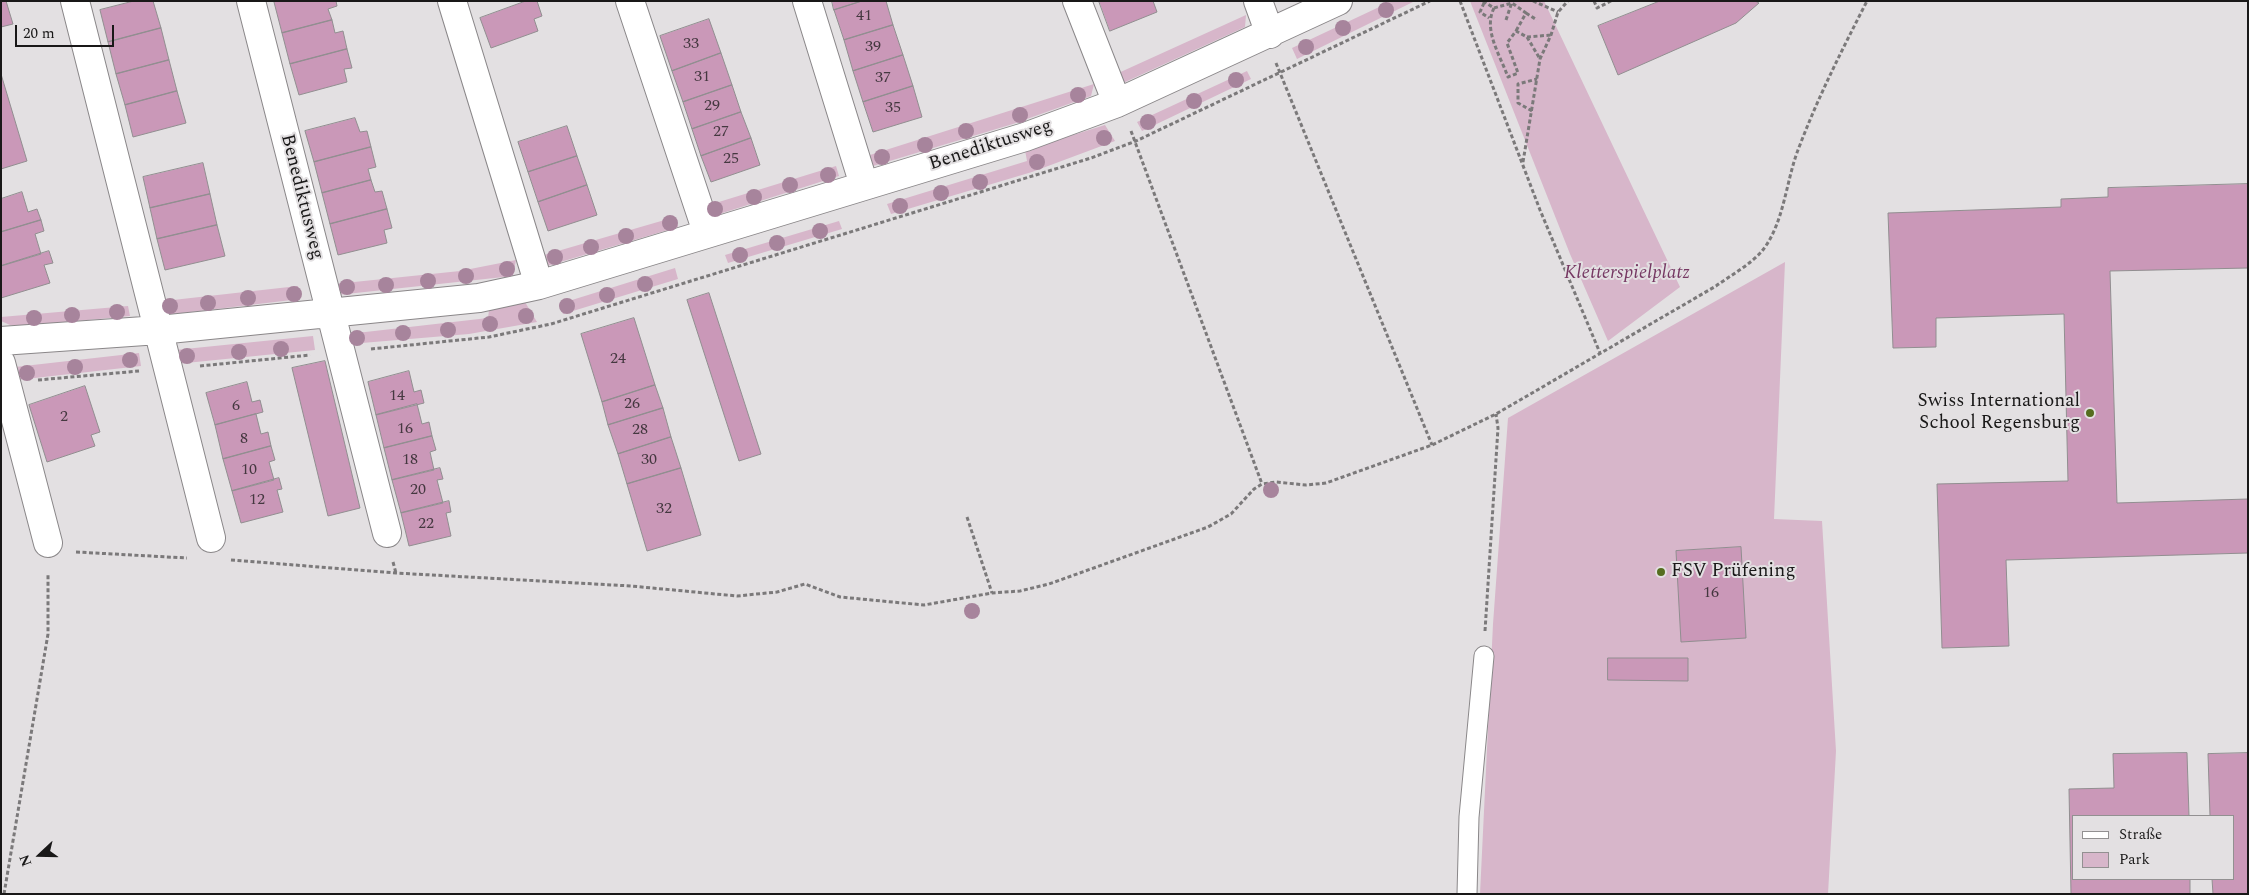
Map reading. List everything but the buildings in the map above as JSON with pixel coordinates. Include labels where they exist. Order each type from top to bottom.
[{"type":"street","points":[[75,1],[159,330],[204,548]]},
{"type":"street","name":"Benediktusweg","points":[[252,1],[387,533]]},
{"type":"street","points":[[452,1],[539,285]]},
{"type":"street","points":[[630,1],[707,232]]},
{"type":"street","points":[[807,1],[864,185]]},
{"type":"street","points":[[1077,1],[1117,103]]},
{"type":"street","points":[[1258,1],[1267,35]]},
{"type":"street","name":"Benediktusweg","points":[[1,341],[159,330],[479,298],[539,285],[707,232],[1025,137],[1117,103],[1338,1]]},
{"type":"street","points":[[4,373],[48,543]]},
{"type":"lane","points":[[1467,894],[1468,817],[1484,656]]},
{"type":"path","points":[[1460,1],[1600,353]]},
{"type":"path","points":[[1533,1],[1558,12]]},
{"type":"path","points":[[1523,163],[1540,59],[1552,35],[1558,12],[1568,1]]},
{"type":"path","points":[[1594,1],[1597,8],[1611,1]]},
{"type":"path","points":[[226,560],[396,573],[631,586],[737,596],[777,592],[805,584],[840,597],[924,605],[992,593],[1020,591],[1049,584],[1208,527],[1231,514],[1254,488],[1262,484],[1276,482],[1306,485],[1326,483],[1432,445],[1496,414],[1716,286],[1762,250],[1781,213],[1796,153],[1820,92],[1867,1]]},
{"type":"path","points":[[1489,18],[1480,12],[1483,2],[1494,8]]},
{"type":"path","points":[[1512,2],[1494,8],[1489,18],[1490,30],[1508,77],[1518,73],[1507,44],[1526,13]]},
{"type":"path","points":[[1512,2],[1537,20]]},
{"type":"path","points":[[1506,20],[1512,2]]},
{"type":"path","points":[[1516,31],[1527,37],[1540,59]]},
{"type":"path","points":[[1267,35],[1432,445]]},
{"type":"path","points":[[1527,37],[1552,35]]},
{"type":"path","points":[[1532,111],[1518,102],[1518,84],[1537,79]]},
{"type":"path","points":[[1117,103],[1136,141],[1262,484]]},
{"type":"path","points":[[4,373],[168,369],[489,337],[551,324]]},
{"type":"path","points":[[1484,656],[1498,428],[1496,414]]},
{"type":"path","points":[[967,517],[992,593]]},
{"type":"path","points":[[48,543],[62,552],[204,548]]},
{"type":"path","points":[[4,894],[48,634],[48,543]]},
{"type":"green space","points":[[1392,1],[1415,1],[1297,59],[1292,48]]},
{"type":"green space","name":"Kletterspielplatz","points":[[1470,1],[1544,1],[1680,287],[1608,341],[1570,254]]},
{"type":"green space","points":[[1246,15],[1245,27],[1123,83],[1114,75]]},
{"type":"green space","points":[[1247,71],[1251,79],[1142,131],[1137,122]]},
{"type":"green space","points":[[1094,84],[1091,96],[1013,124],[873,166],[870,155]]},
{"type":"green space","points":[[1105,125],[1115,141],[1032,172],[891,214],[887,204],[1027,161],[1025,150]]},
{"type":"green space","points":[[836,166],[839,176],[713,216],[709,205]]},
{"type":"green space","points":[[675,217],[678,227],[547,266],[544,255]]},
{"type":"green space","points":[[839,221],[842,229],[728,263],[725,255]]},
{"type":"green space","points":[[516,260],[513,276],[337,295],[335,284],[460,271]]},
{"type":"green space","name":"FSV Prüfening","points":[[1785,262],[1774,519],[1822,521],[1836,751],[1828,894],[1480,894],[1493,624],[1508,418]]},
{"type":"green space","points":[[675,268],[678,279],[563,314],[559,304]]},
{"type":"green space","points":[[298,286],[300,299],[166,315],[164,301]]},
{"type":"green space","points":[[525,302],[537,322],[469,334],[350,344],[348,334],[488,318],[489,310]]},
{"type":"green space","points":[[128,306],[130,316],[25,326],[10,325],[1,321],[1,317]]},
{"type":"green space","points":[[313,336],[315,350],[176,364],[175,350]]},
{"type":"green space","points":[[139,353],[141,366],[17,380],[15,367]]},
{"type":"place","name":"Swiss International School Regensburg","points":[[2090,413]]},
{"type":"place","name":"FSV Prüfening","points":[[1661,572]]}]
